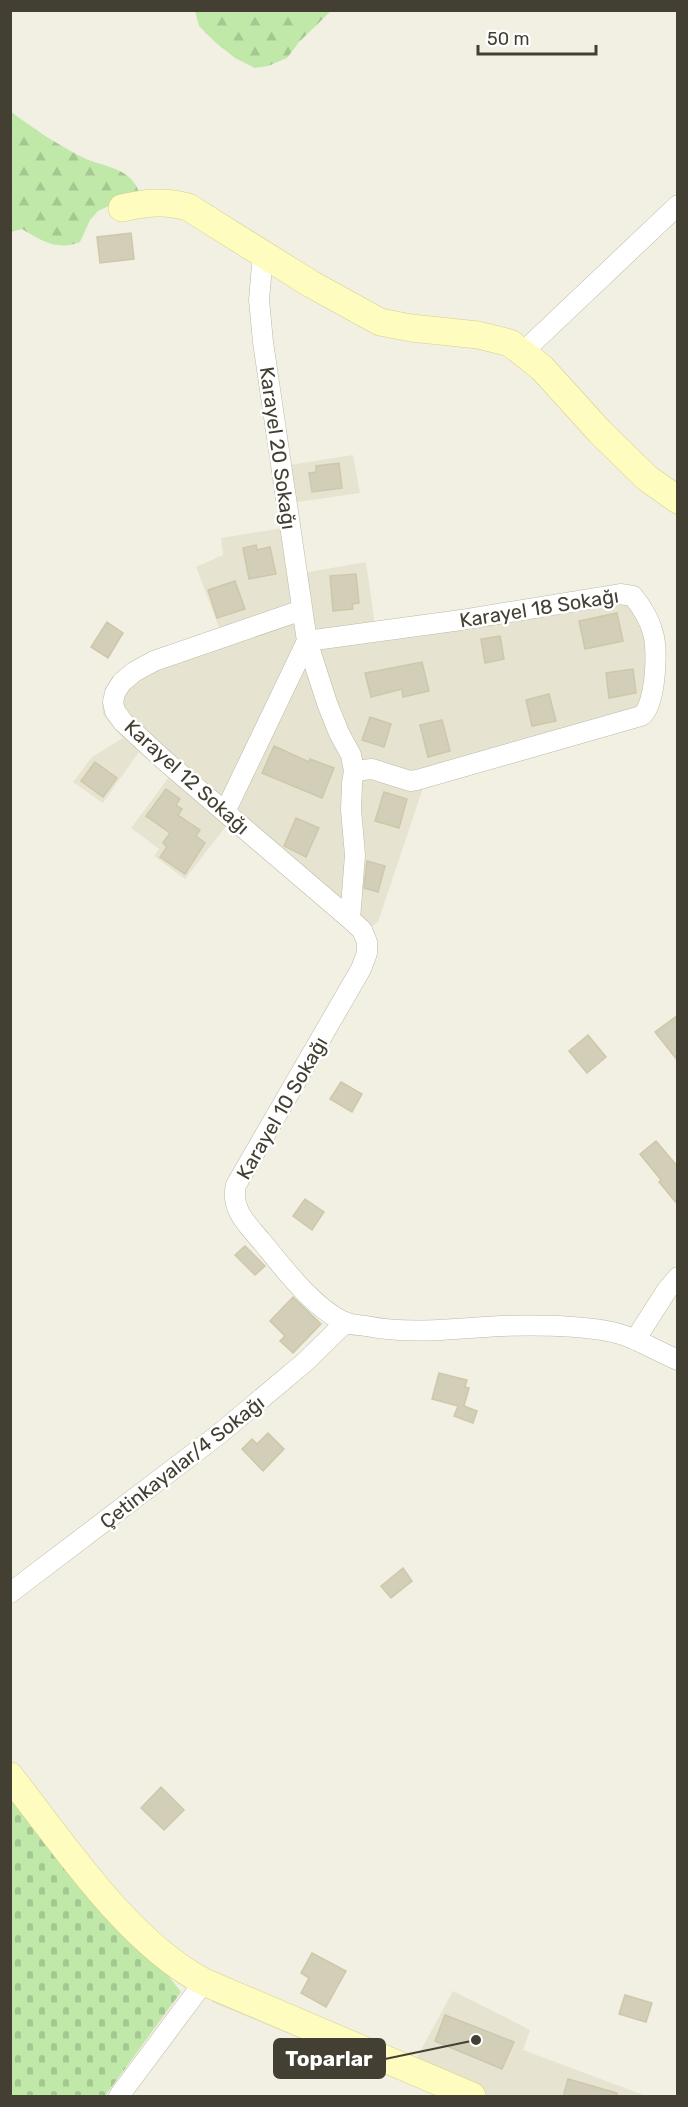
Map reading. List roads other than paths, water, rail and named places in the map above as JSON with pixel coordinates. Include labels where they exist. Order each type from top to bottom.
[{"type":"street","points":[[122,208],[143,203],[177,204],[188,207],[338,300],[380,322],[496,338],[510,343],[542,369],[646,478],[678,500]]},
{"type":"street","points":[[523,352],[678,205]]},
{"type":"street","name":"Karayel 20 Sokağı","points":[[263,254],[260,300],[263,342],[307,641]]},
{"type":"street","name":"Karayel 18 Sokağı","points":[[307,641],[559,605],[620,594],[633,596],[653,632],[655,651],[651,702],[646,713],[641,716],[417,780],[410,781],[372,769],[354,771]]},
{"type":"street","name":"Karayel 12 Sokağı","points":[[302,610],[154,661],[122,682],[115,693],[113,702],[115,711],[123,723],[350,919]]},
{"type":"street","points":[[307,641],[327,703],[351,755],[354,771],[351,810],[355,855],[350,919]]},
{"type":"street","points":[[225,812],[307,641]]},
{"type":"street","name":"Karayel 10 Sokağı","points":[[350,919],[362,930],[367,942],[367,954],[361,969],[236,1185],[235,1206],[241,1217],[284,1268],[323,1308],[346,1322],[400,1330],[505,1326],[605,1330],[620,1333],[678,1360]]},
{"type":"street","points":[[635,1340],[678,1277]]},
{"type":"street","name":"Çetinkayalar/4 Sokağı","points":[[10,1593],[218,1435],[305,1362],[346,1322]]},
{"type":"street","points":[[10,1776],[117,1909],[150,1944],[173,1963],[204,1982],[472,2097]]},
{"type":"street","points":[[119,2097],[204,1982]]},
{"type":"place","name":"Toparlar","points":[[476,2040]]}]
